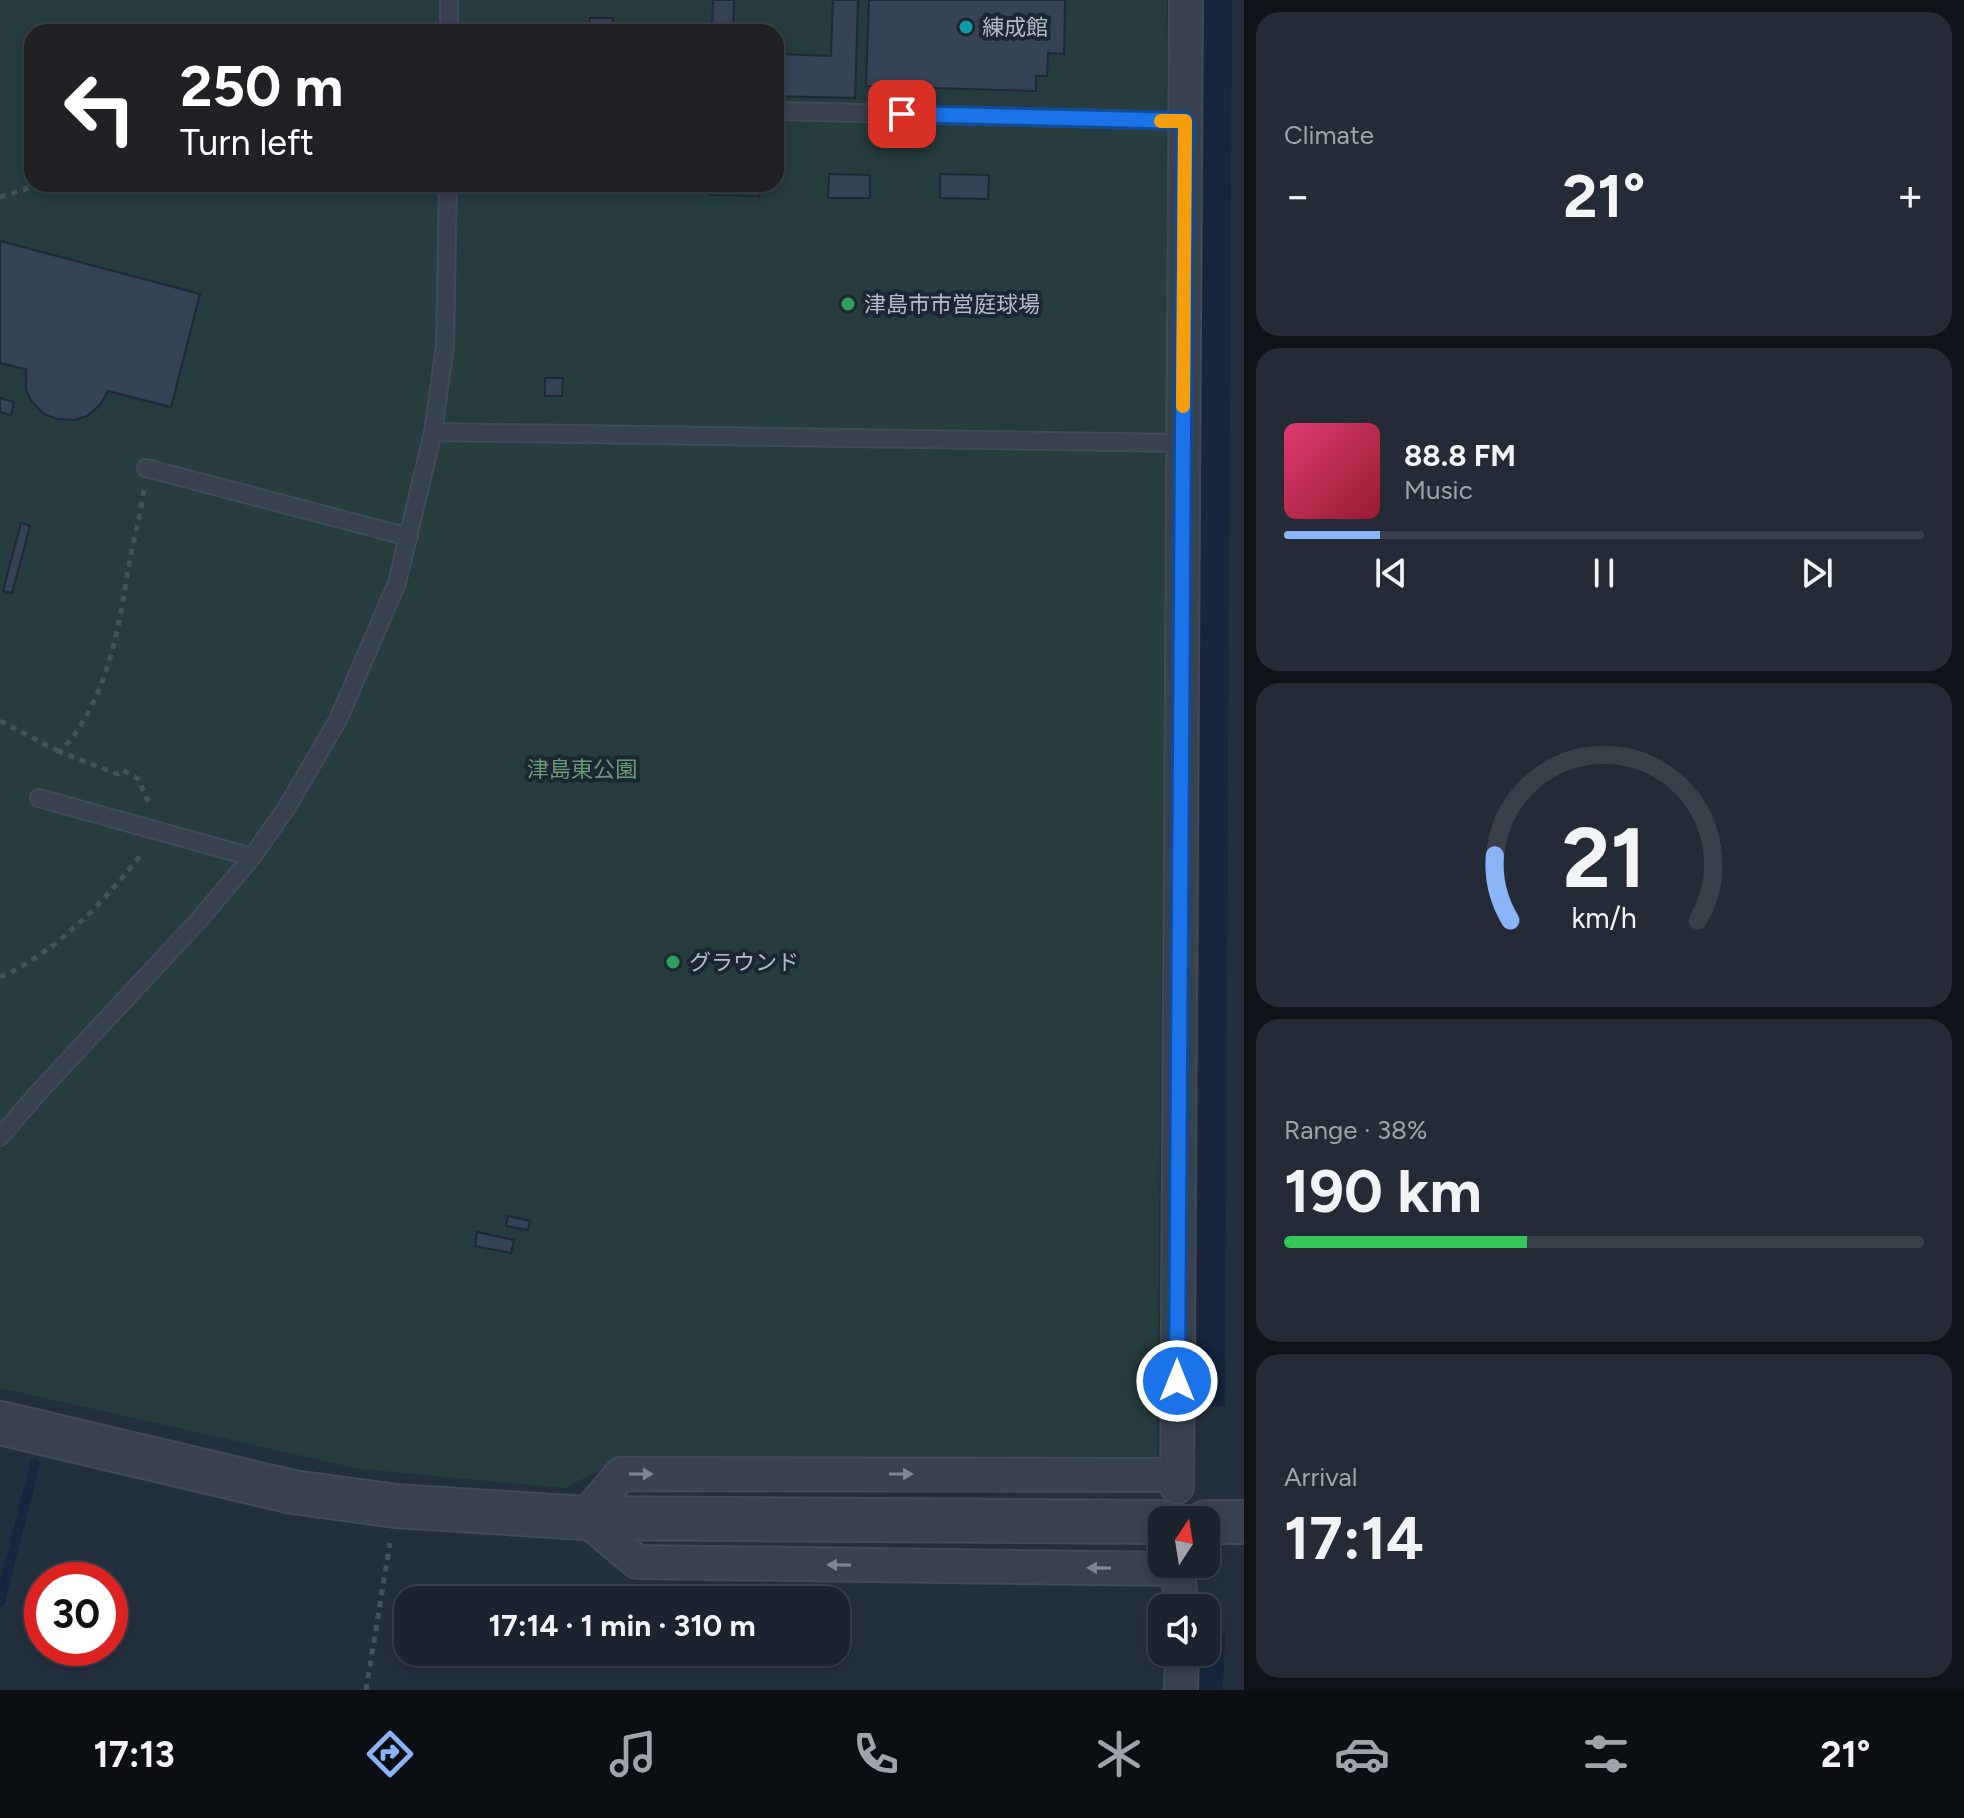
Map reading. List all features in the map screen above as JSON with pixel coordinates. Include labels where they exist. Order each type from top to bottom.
[{"type":"street","points":[[0,1423],[293,1492],[396,1506],[584,1518],[1172,1495],[1186,0]]},
{"type":"street","points":[[584,1518],[637,1562],[1148,1566]]},
{"type":"street","points":[[1220,1522],[1244,1522]]},
{"type":"street","points":[[1181,1690],[1182,1666]]},
{"type":"lane","points":[[449,0],[449,24]]},
{"type":"lane","points":[[784,111],[1185,121]]},
{"type":"lane","points":[[0,1137],[199,920],[252,857],[287,807],[338,720],[397,583],[433,432],[445,346],[448,192]]},
{"type":"lane","points":[[433,432],[1183,443]]},
{"type":"lane","points":[[146,468],[409,537]]},
{"type":"lane","points":[[39,798],[252,857]]},
{"type":"path","points":[[0,197],[24,189]]},
{"type":"path","points":[[60,752],[78,734],[95,698],[120,621],[146,468]]},
{"type":"path","points":[[0,721],[60,752],[118,774],[123,770],[138,779],[150,803],[150,844],[103,897],[43,951],[0,977]]},
{"type":"path","points":[[366,1690],[396,1506]]},
{"type":"green space","name":"津島東公園","points":[[0,0],[1167,0],[1157,1464],[621,1459],[565,1488],[360,1469],[0,1388]]},
{"type":"water","points":[[1203,0],[1232,0],[1225,1406],[1197,1407]]},
{"type":"water","points":[[1220,1633],[1225,1634],[1223,1690],[1196,1690],[1196,1666],[1220,1666]]},
{"type":"building","points":[[713,0],[734,0],[733,24],[712,24]]},
{"type":"building","points":[[833,0],[858,0],[855,98],[784,96],[784,54],[831,56]]},
{"type":"building","name":"練成館","points":[[869,0],[1065,0],[1064,54],[1048,53],[1047,76],[1036,76],[1036,91],[866,86]]},
{"type":"building","points":[[590,18],[613,18],[613,24],[589,24]]},
{"type":"building","points":[[829,174],[870,175],[870,198],[828,198]]},
{"type":"building","points":[[940,174],[989,175],[988,199],[940,198]]},
{"type":"building","points":[[710,192],[759,192],[759,196],[710,195]]},
{"type":"building","points":[[0,241],[200,294],[171,407],[108,391],[100,405],[87,416],[74,420],[44,414],[26,390],[26,369],[0,363]]},
{"type":"building","points":[[545,378],[563,378],[562,396],[545,396]]},
{"type":"building","points":[[0,398],[14,402],[11,415],[0,412]]},
{"type":"building","points":[[21,523],[30,526],[12,593],[3,591]]},
{"type":"building","points":[[508,1216],[530,1221],[528,1230],[506,1226]]},
{"type":"building","points":[[477,1232],[514,1240],[511,1253],[475,1246]]},
{"type":"waterway","points":[[0,1602],[35,1464]]},
{"type":"slow traffic","points":[[1161,121],[1185,121],[1183,406]]},
{"type":"place","name":"練成館","points":[[966,27]]},
{"type":"place","name":"津島市市営庭球場","points":[[848,304]]},
{"type":"place","name":"グラウンド","points":[[673,962]]},
{"type":"route","points":[[902,114],[1185,121],[1177,1381]]}]
